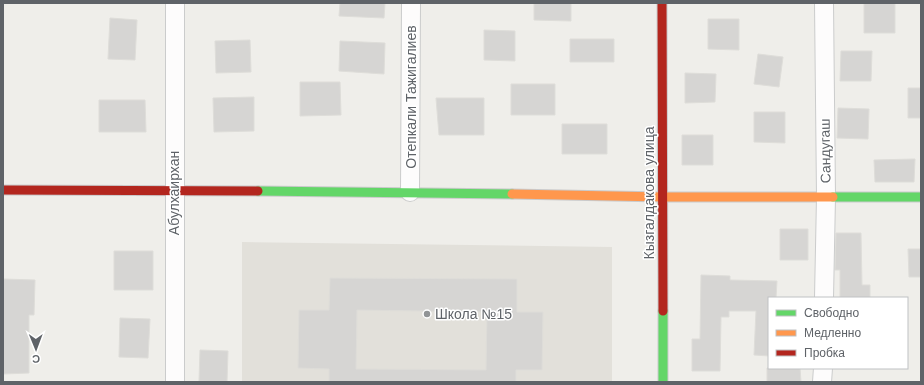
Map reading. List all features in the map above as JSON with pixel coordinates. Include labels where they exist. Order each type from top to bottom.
[{"type":"street","name":"Абулхаирхан","points":[[175,3],[175,382]]},
{"type":"street","name":"Отепкали Тажигалиев","points":[[410,192],[411,3]]},
{"type":"street","name":"Кызгалдакова улица","points":[[662,3],[663,382]]},
{"type":"street","name":"Сандугаш","points":[[824,3],[826,197],[824,297]]},
{"type":"street","points":[[3,190],[410,192],[663,197],[921,197]]},
{"type":"street","points":[[822,382],[823,369]]},
{"type":"shaded area","name":"Школа №15","points":[[242,242],[612,247],[612,382],[242,382]]},
{"type":"building","points":[[340,3],[385,3],[384,18],[339,16]]},
{"type":"building","points":[[534,3],[571,3],[571,21],[534,20]]},
{"type":"building","points":[[864,3],[895,3],[895,33],[864,33]]},
{"type":"building","points":[[110,18],[137,20],[135,60],[108,59]]},
{"type":"building","points":[[708,19],[739,19],[739,50],[708,49]]},
{"type":"building","points":[[484,30],[515,31],[515,61],[484,60]]},
{"type":"building","points":[[570,39],[614,39],[614,62],[570,62]]},
{"type":"building","points":[[250,40],[251,72],[216,73],[215,41]]},
{"type":"building","points":[[340,41],[385,43],[384,74],[339,71]]},
{"type":"building","points":[[841,51],[872,51],[871,81],[840,81]]},
{"type":"building","points":[[758,54],[783,57],[779,87],[754,84]]},
{"type":"building","points":[[685,73],[716,74],[715,102],[685,103]]},
{"type":"building","points":[[300,82],[340,82],[341,115],[300,116]]},
{"type":"building","points":[[511,84],[555,84],[555,115],[511,115]]},
{"type":"building","points":[[908,88],[921,88],[921,118],[908,118]]},
{"type":"building","points":[[254,97],[254,131],[214,132],[213,98]]},
{"type":"building","points":[[436,98],[484,98],[484,135],[439,135]]},
{"type":"building","points":[[99,100],[145,100],[146,132],[99,132]]},
{"type":"building","points":[[838,108],[869,109],[868,139],[837,138]]},
{"type":"building","points":[[754,112],[785,112],[785,143],[754,142]]},
{"type":"building","points":[[562,124],[607,124],[607,154],[562,154]]},
{"type":"building","points":[[682,135],[713,135],[713,165],[682,165]]},
{"type":"building","points":[[915,159],[914,182],[875,182],[874,160]]},
{"type":"building","points":[[780,229],[808,229],[808,260],[780,260]]},
{"type":"building","points":[[836,233],[861,233],[862,285],[870,285],[870,297],[840,297],[840,270],[835,270]]},
{"type":"building","points":[[908,249],[921,249],[921,277],[909,277]]},
{"type":"building","points":[[114,251],[153,251],[153,290],[114,290]]},
{"type":"building","points":[[701,275],[730,276],[730,280],[777,281],[776,297],[768,297],[768,356],[754,355],[756,311],[729,311],[729,317],[721,317],[720,371],[692,371],[692,339],[700,339]]},
{"type":"building","name":"Школа №15","points":[[330,278],[517,279],[517,312],[543,312],[542,370],[516,370],[516,382],[329,382],[329,369],[298,368],[299,310],[329,310]],"holes":[[[357,310],[487,312],[486,370],[356,369]]]},
{"type":"building","points":[[3,279],[35,280],[34,315],[29,315],[29,373],[3,374]]},
{"type":"building","points":[[120,318],[150,319],[148,358],[119,357]]},
{"type":"building","points":[[200,350],[228,351],[227,382],[199,381]]},
{"type":"building","points":[[767,368],[800,369],[801,382],[767,382]]},
{"type":"traffic: fast","points":[[258,191],[512,194]]},
{"type":"traffic: fast","points":[[833,197],[921,197]]},
{"type":"traffic: fast","points":[[663,311],[663,382]]},
{"type":"traffic: slow","points":[[512,194],[663,197],[833,197]]},
{"type":"traffic: jam","points":[[662,3],[663,311]]},
{"type":"traffic: jam","points":[[3,190],[258,191]]},
{"type":"place","name":"Школа №15","points":[[427,314]]}]
